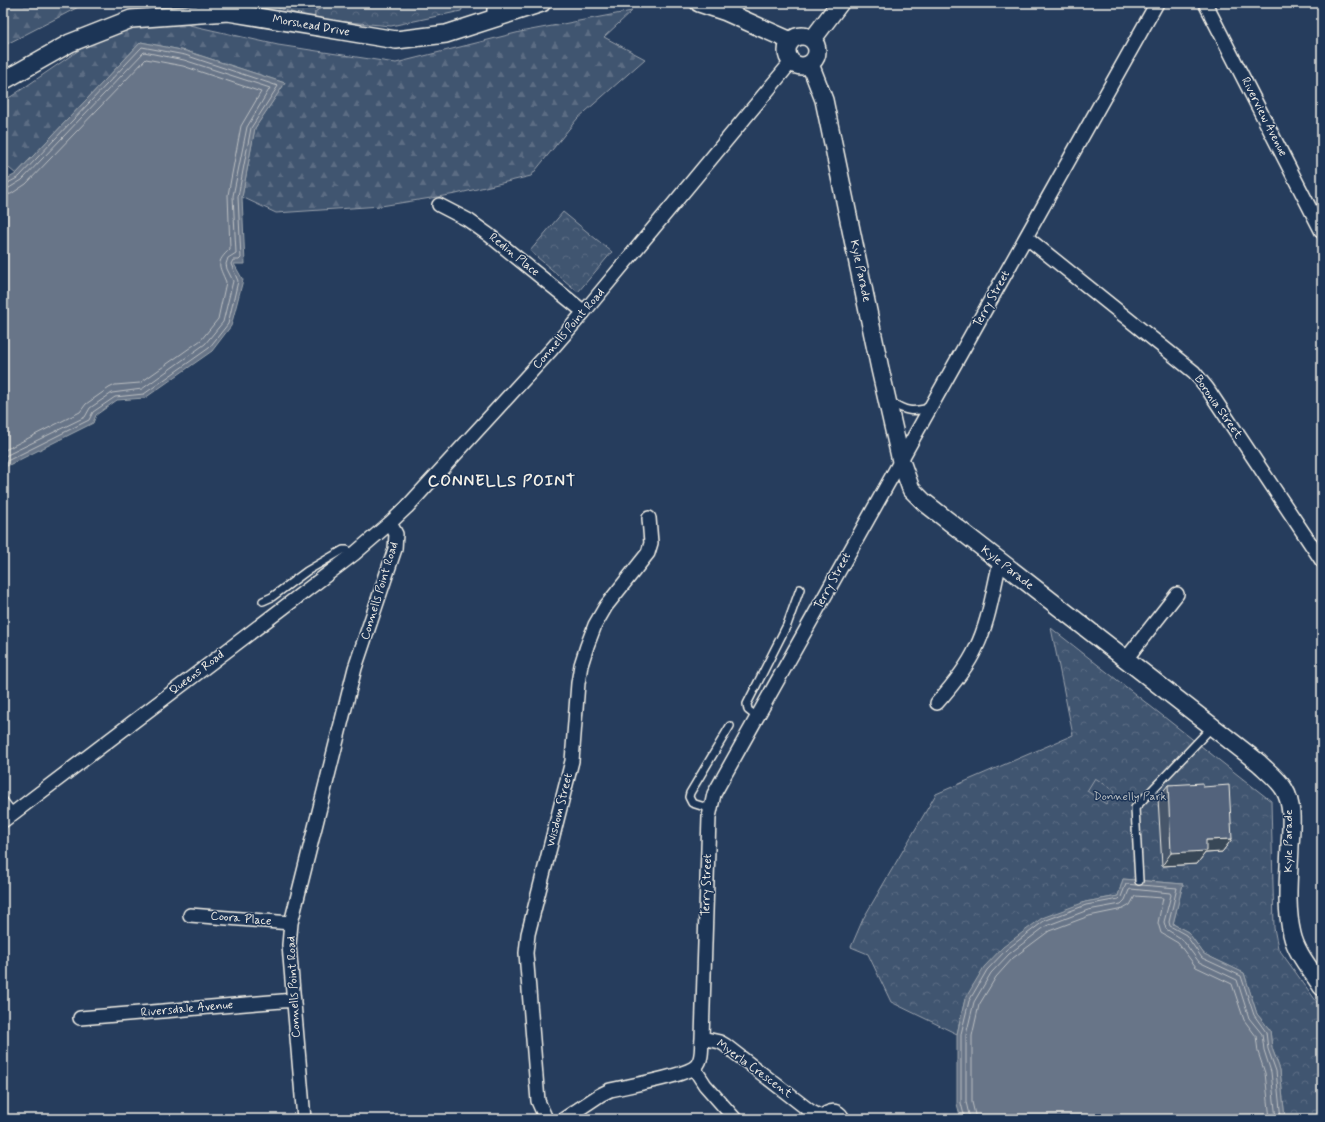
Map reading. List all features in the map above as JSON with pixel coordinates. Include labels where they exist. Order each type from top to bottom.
[{"type":"street","points":[[494,11],[542,3]]},
{"type":"street","points":[[699,3],[726,12],[791,41]]},
{"type":"street","points":[[812,40],[840,3]]},
{"type":"street","name":"Terry Street","points":[[694,1068],[698,1065],[700,1058],[702,1038],[710,809],[714,794],[1157,3]]},
{"type":"street","name":"Riverview Avenue","points":[[1205,3],[1322,232]]},
{"type":"street","name":"Morshead Drive","points":[[3,81],[70,43],[131,20],[228,12],[396,40],[446,34],[494,11]]},
{"type":"street","points":[[799,36],[804,36],[815,43],[817,52],[810,64],[800,65],[792,61],[788,54],[791,41],[799,36]]},
{"type":"street","name":"Connells Point Road","points":[[304,1119],[289,945],[292,923],[356,668],[394,549],[396,534],[390,523],[551,350],[792,61]]},
{"type":"street","name":"Kyle Parade","points":[[810,64],[824,100],[901,461],[912,489],[917,496],[1258,763],[1276,779],[1288,797],[1291,819],[1288,909],[1290,928],[1294,942],[1322,987]]},
{"type":"street","name":"Redin Place","points":[[439,204],[468,220],[489,235],[584,312]]},
{"type":"street","name":"Boronia Street","points":[[1026,237],[1194,372],[1207,388],[1322,561]]},
{"type":"street","name":"Wisdom Street","points":[[546,1119],[538,1101],[526,953],[528,934],[572,761],[578,682],[581,665],[595,625],[606,606],[648,553],[651,543],[649,518]]},
{"type":"street","name":"Queens Road","points":[[8,817],[354,554],[390,523]]},
{"type":"street","points":[[937,703],[956,680],[976,648],[984,627],[1000,562]]},
{"type":"street","points":[[1126,659],[1177,594]]},
{"type":"street","name":"Coora Place","points":[[190,915],[292,923]]},
{"type":"street","name":"Riversdale Avenue","points":[[80,1018],[294,1000]]},
{"type":"street","name":"Myerla Crescent","points":[[702,1038],[725,1044],[810,1111],[823,1119],[827,1113],[833,1111],[839,1113],[843,1119]]},
{"type":"street","points":[[564,1119],[610,1090],[680,1074],[694,1068],[705,1085],[735,1119]]},
{"type":"lane","points":[[887,399],[906,410],[916,411],[931,408]]},
{"type":"lane","points":[[263,601],[272,597],[307,571],[340,552],[347,550],[354,554]]},
{"type":"lane","points":[[757,717],[748,710],[747,704],[787,625],[800,589]]},
{"type":"lane","points":[[710,809],[692,803],[689,797],[730,726]]},
{"type":"lane","points":[[1139,881],[1136,808],[1212,727]]},
{"type":"lane","points":[[3,800],[8,817]]},
{"type":"green space","points":[[3,3],[86,3],[3,46]]},
{"type":"green space","points":[[261,3],[328,3],[315,12],[315,19]]},
{"type":"green space","points":[[328,3],[465,3],[461,11],[391,26],[315,19],[315,12]]},
{"type":"green space","points":[[632,11],[604,37],[645,59],[577,119],[531,176],[456,194],[381,206],[276,213],[242,197],[255,128],[285,83],[186,51],[141,42],[16,174],[3,163],[3,101],[82,48],[136,24],[176,22],[278,45],[396,63],[520,32]]},
{"type":"green space","points":[[563,212],[612,252],[578,292],[530,251]]},
{"type":"green space","name":"Donnelly Park","points":[[1051,628],[1271,801],[1274,928],[1278,948],[1322,1009],[1322,1111],[1313,1119],[1285,1119],[1280,1070],[1272,1048],[1270,1030],[1257,1014],[1244,973],[1204,954],[1188,932],[1173,924],[1183,884],[1123,879],[1118,896],[1085,902],[965,999],[957,1034],[891,1002],[868,954],[851,947],[863,919],[936,794],[1073,735]]},
{"type":"green space","points":[[1095,778],[1115,791],[1106,804],[1087,791]]},
{"type":"water","points":[[141,42],[186,51],[285,83],[255,128],[242,197],[245,264],[234,264],[243,280],[231,326],[212,351],[145,398],[117,400],[96,415],[93,423],[3,468],[3,181],[16,174]]},
{"type":"water","points":[[1123,879],[1183,884],[1173,924],[1188,932],[1204,954],[1244,973],[1257,1014],[1270,1030],[1272,1048],[1280,1070],[1285,1119],[961,1119],[957,1104],[957,1034],[965,999],[984,967],[1003,947],[1042,918],[1085,902],[1118,896]]},
{"type":"building","points":[[1203,783],[1203,787],[1229,785],[1232,839],[1206,840],[1206,851],[1171,853],[1168,785]]},
{"type":"district","name":"CONNELLS POINT","points":[[502,481]]}]
